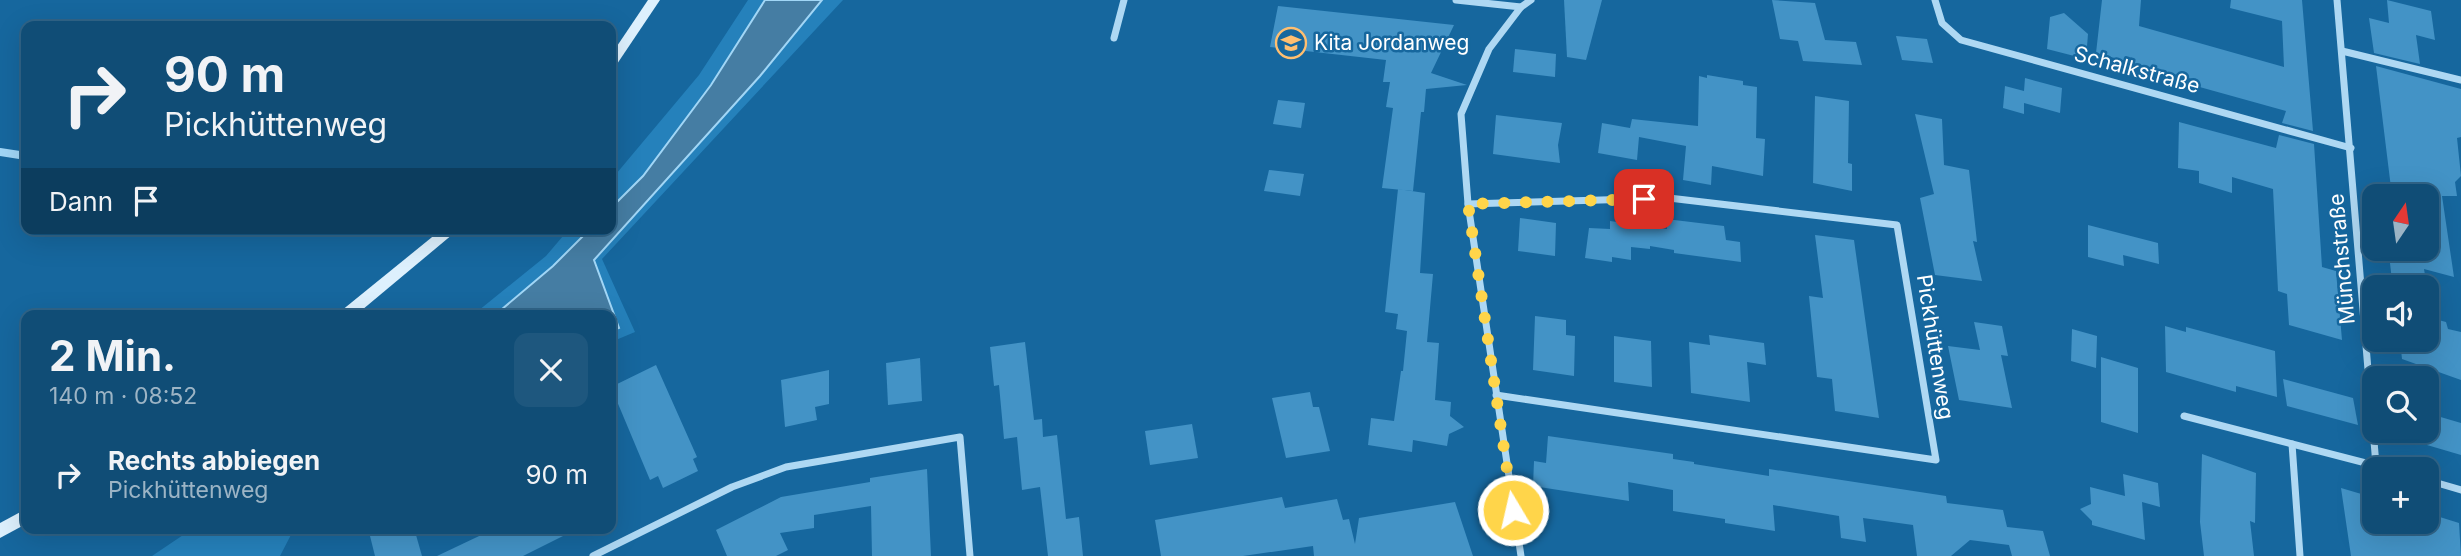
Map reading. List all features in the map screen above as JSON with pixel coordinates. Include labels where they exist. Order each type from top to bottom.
[{"type":"street","points":[[616,57],[654,0]]},
{"type":"street","points":[[1114,38],[1124,0]]},
{"type":"street","points":[[1456,0],[1521,7]]},
{"type":"street","points":[[1521,556],[1468,204],[1461,114],[1489,49],[1521,7],[1531,0]]},
{"type":"street","name":"Schalkstraße","points":[[1935,0],[1942,23],[1961,40],[2351,148]]},
{"type":"street","name":"Münchstraße","points":[[2337,0],[2375,457]]},
{"type":"street","points":[[2342,51],[2461,80]]},
{"type":"street","name":"Pickhüttenweg","points":[[1468,204],[1669,198],[1897,225],[1936,460],[1496,395]]},
{"type":"street","points":[[352,310],[445,235]]},
{"type":"street","points":[[2184,416],[2362,462]]},
{"type":"street","points":[[593,556],[732,487],[786,467],[960,437],[970,556]]},
{"type":"street","points":[[2292,444],[2300,556]]},
{"type":"street","points":[[2439,484],[2461,490]]},
{"type":"street","points":[[0,531],[21,519]]},
{"type":"shaded area","points":[[748,0],[765,0],[711,85],[643,176],[616,203],[616,174],[699,75]]},
{"type":"shaded area","points":[[765,0],[822,0],[760,76],[594,260],[612,310],[501,310],[553,266],[584,235],[616,235],[616,203],[643,176],[711,85]]},
{"type":"shaded area","points":[[822,0],[843,0],[602,259],[635,332],[616,340],[616,310],[612,310],[594,260],[760,76]]},
{"type":"shaded area","points":[[564,235],[584,235],[553,266],[501,310],[479,310],[546,256]]},
{"type":"shaded area","points":[[185,534],[291,534],[280,556],[152,556]]},
{"type":"building","points":[[1564,0],[1602,0],[1586,60],[1567,57]]},
{"type":"building","points":[[1772,0],[1815,3],[1825,40],[1856,42],[1862,65],[1803,61],[1798,41],[1780,39]]},
{"type":"building","points":[[2102,0],[2141,0],[2139,26],[2284,67],[2282,21],[2230,8],[2231,0],[2302,0],[2313,131],[2282,123],[2286,111],[2196,86],[2196,80],[2096,53]]},
{"type":"building","points":[[2387,0],[2431,11],[2435,40],[2416,35],[2420,64],[2374,53],[2369,18],[2389,23]]},
{"type":"building","points":[[1278,6],[1454,25],[1431,73],[1467,85],[1426,89],[1413,191],[1382,188],[1393,108],[1386,107],[1390,82],[1383,82],[1386,60],[1270,47]]},
{"type":"building","points":[[2064,13],[2088,34],[2086,59],[2047,49],[2050,17]]},
{"type":"building","points":[[1896,36],[1927,39],[1933,63],[1902,60]]},
{"type":"building","points":[[1515,49],[1556,54],[1555,77],[1513,72]]},
{"type":"building","points":[[2376,66],[2461,89],[2461,137],[2457,138],[2461,176],[2455,182],[2457,196],[2442,196],[2454,277],[2424,269],[2425,275],[2391,275],[2390,261],[2440,261],[2440,184],[2391,184]]},
{"type":"building","points":[[1707,75],[1743,81],[1743,85],[1757,87],[1756,138],[1765,139],[1763,176],[1712,166],[1711,185],[1683,180],[1686,146],[1639,137],[1637,160],[1598,153],[1602,123],[1630,128],[1632,119],[1698,126],[1699,76],[1707,78]]},
{"type":"building","points":[[2025,78],[2062,88],[2060,113],[2024,103],[2024,114],[2003,108],[2005,86],[2024,91]]},
{"type":"building","points":[[1815,96],[1849,101],[1848,163],[1852,164],[1852,191],[1813,183]]},
{"type":"building","points":[[1278,100],[1305,103],[1301,128],[1273,124]]},
{"type":"building","points":[[1915,114],[1942,119],[1944,165],[1969,170],[1977,242],[1973,241],[1982,281],[1935,275],[1920,198],[1934,194]]},
{"type":"building","points":[[1496,115],[1562,123],[1558,145],[1560,163],[1493,154]]},
{"type":"building","points":[[2179,122],[2276,148],[2279,135],[2314,144],[2322,267],[2336,271],[2342,340],[2289,325],[2287,294],[2278,291],[2273,189],[2232,177],[2232,193],[2199,183],[2199,171],[2178,168]]},
{"type":"building","points":[[1269,170],[1304,174],[1300,196],[1264,191]]},
{"type":"building","points":[[1398,189],[1425,193],[1420,273],[1433,274],[1427,342],[1439,343],[1435,400],[1451,402],[1450,416],[1464,427],[1449,434],[1447,446],[1413,440],[1412,452],[1368,445],[1371,418],[1394,421],[1403,371],[1407,331],[1396,329],[1398,314],[1385,312]]},
{"type":"building","points":[[1520,218],[1556,223],[1555,256],[1518,251]]},
{"type":"building","points":[[1666,219],[1724,226],[1726,240],[1740,242],[1741,262],[1674,253],[1674,250],[1650,246],[1650,249],[1631,247],[1631,260],[1612,257],[1612,262],[1585,258],[1589,228],[1610,229],[1610,221],[1667,229]]},
{"type":"building","points":[[2088,225],[2158,243],[2159,264],[2123,255],[2124,266],[2088,257]]},
{"type":"building","points":[[1815,235],[1854,240],[1879,418],[1835,411],[1832,379],[1817,377],[1809,296],[1823,298]]},
{"type":"building","points":[[1535,316],[1566,320],[1566,335],[1575,336],[1574,376],[1533,370]]},
{"type":"building","points":[[2439,320],[2446,322],[2448,329],[2461,332],[2461,380],[2439,372],[2439,366],[2422,366],[2402,359],[2401,352],[2439,352]]},
{"type":"building","points":[[1974,322],[2002,326],[2008,356],[2001,355],[2012,408],[1959,400],[1948,346],[1980,350]]},
{"type":"building","points":[[2165,326],[2186,332],[2186,327],[2275,351],[2277,397],[2236,386],[2236,392],[2166,372]]},
{"type":"building","points":[[2072,329],[2097,336],[2096,368],[2071,361]]},
{"type":"building","points":[[1709,335],[1764,343],[1766,365],[1747,362],[1750,402],[1691,393],[1689,342],[1710,345]]},
{"type":"building","points":[[1614,336],[1651,341],[1652,387],[1614,382]]},
{"type":"building","points":[[1025,342],[1034,420],[1042,419],[1043,437],[1057,435],[1066,519],[1079,517],[1083,556],[1048,556],[1040,487],[1022,490],[1017,437],[1004,439],[999,385],[994,386],[990,347]]},
{"type":"building","points":[[2101,357],[2138,368],[2138,433],[2101,422]]},
{"type":"building","points":[[920,358],[922,401],[888,405],[886,363]]},
{"type":"building","points":[[656,365],[697,457],[693,459],[698,471],[663,488],[658,476],[650,480],[616,399],[616,385]]},
{"type":"building","points":[[829,370],[829,404],[815,407],[817,420],[785,427],[781,380]]},
{"type":"building","points":[[2283,379],[2353,398],[2358,425],[2287,406]]},
{"type":"building","points":[[1310,392],[1313,407],[1319,407],[1330,451],[1286,458],[1272,398]]},
{"type":"building","points":[[2439,417],[2461,423],[2461,455],[2427,445],[2439,443]]},
{"type":"building","points":[[1192,424],[1198,458],[1150,465],[1145,431]]},
{"type":"building","points":[[1548,436],[1673,454],[1673,459],[1694,464],[1769,476],[1769,469],[1946,496],[1947,503],[2003,510],[2007,527],[2043,531],[2050,556],[2012,556],[2009,545],[1970,540],[1951,556],[1917,556],[1913,525],[1863,518],[1866,542],[1841,538],[1839,516],[1773,505],[1775,531],[1725,523],[1725,519],[1673,511],[1673,490],[1628,482],[1629,501],[1533,486],[1534,461],[1546,463]]},
{"type":"building","points":[[2202,454],[2256,473],[2255,523],[2250,521],[2254,556],[2204,556],[2200,522]]},
{"type":"building","points":[[927,469],[931,556],[872,556],[871,506],[814,515],[814,528],[780,533],[788,550],[776,556],[727,556],[716,530],[781,497]]},
{"type":"building","points":[[2123,474],[2158,483],[2160,507],[2142,502],[2145,540],[2092,525],[2092,521],[2080,509],[2091,504],[2090,487],[2125,496]]},
{"type":"building","points":[[2341,488],[2362,494],[2362,534],[2439,534],[2439,517],[2459,523],[2461,556],[2351,556]]},
{"type":"building","points":[[1282,497],[1285,508],[1337,499],[1343,520],[1349,519],[1355,544],[1359,518],[1455,502],[1473,556],[1314,556],[1313,546],[1243,556],[1161,556],[1155,520]]},
{"type":"building","points":[[370,534],[416,534],[422,556],[375,556]]},
{"type":"building","points":[[483,534],[567,534],[523,556],[437,556]]},
{"type":"waterway","points":[[0,152],[21,155]]},
{"type":"place","name":"Kita Jordanweg","points":[[1291,43]]},
{"type":"route","points":[[1513,510],[1468,204],[1644,199]]}]
